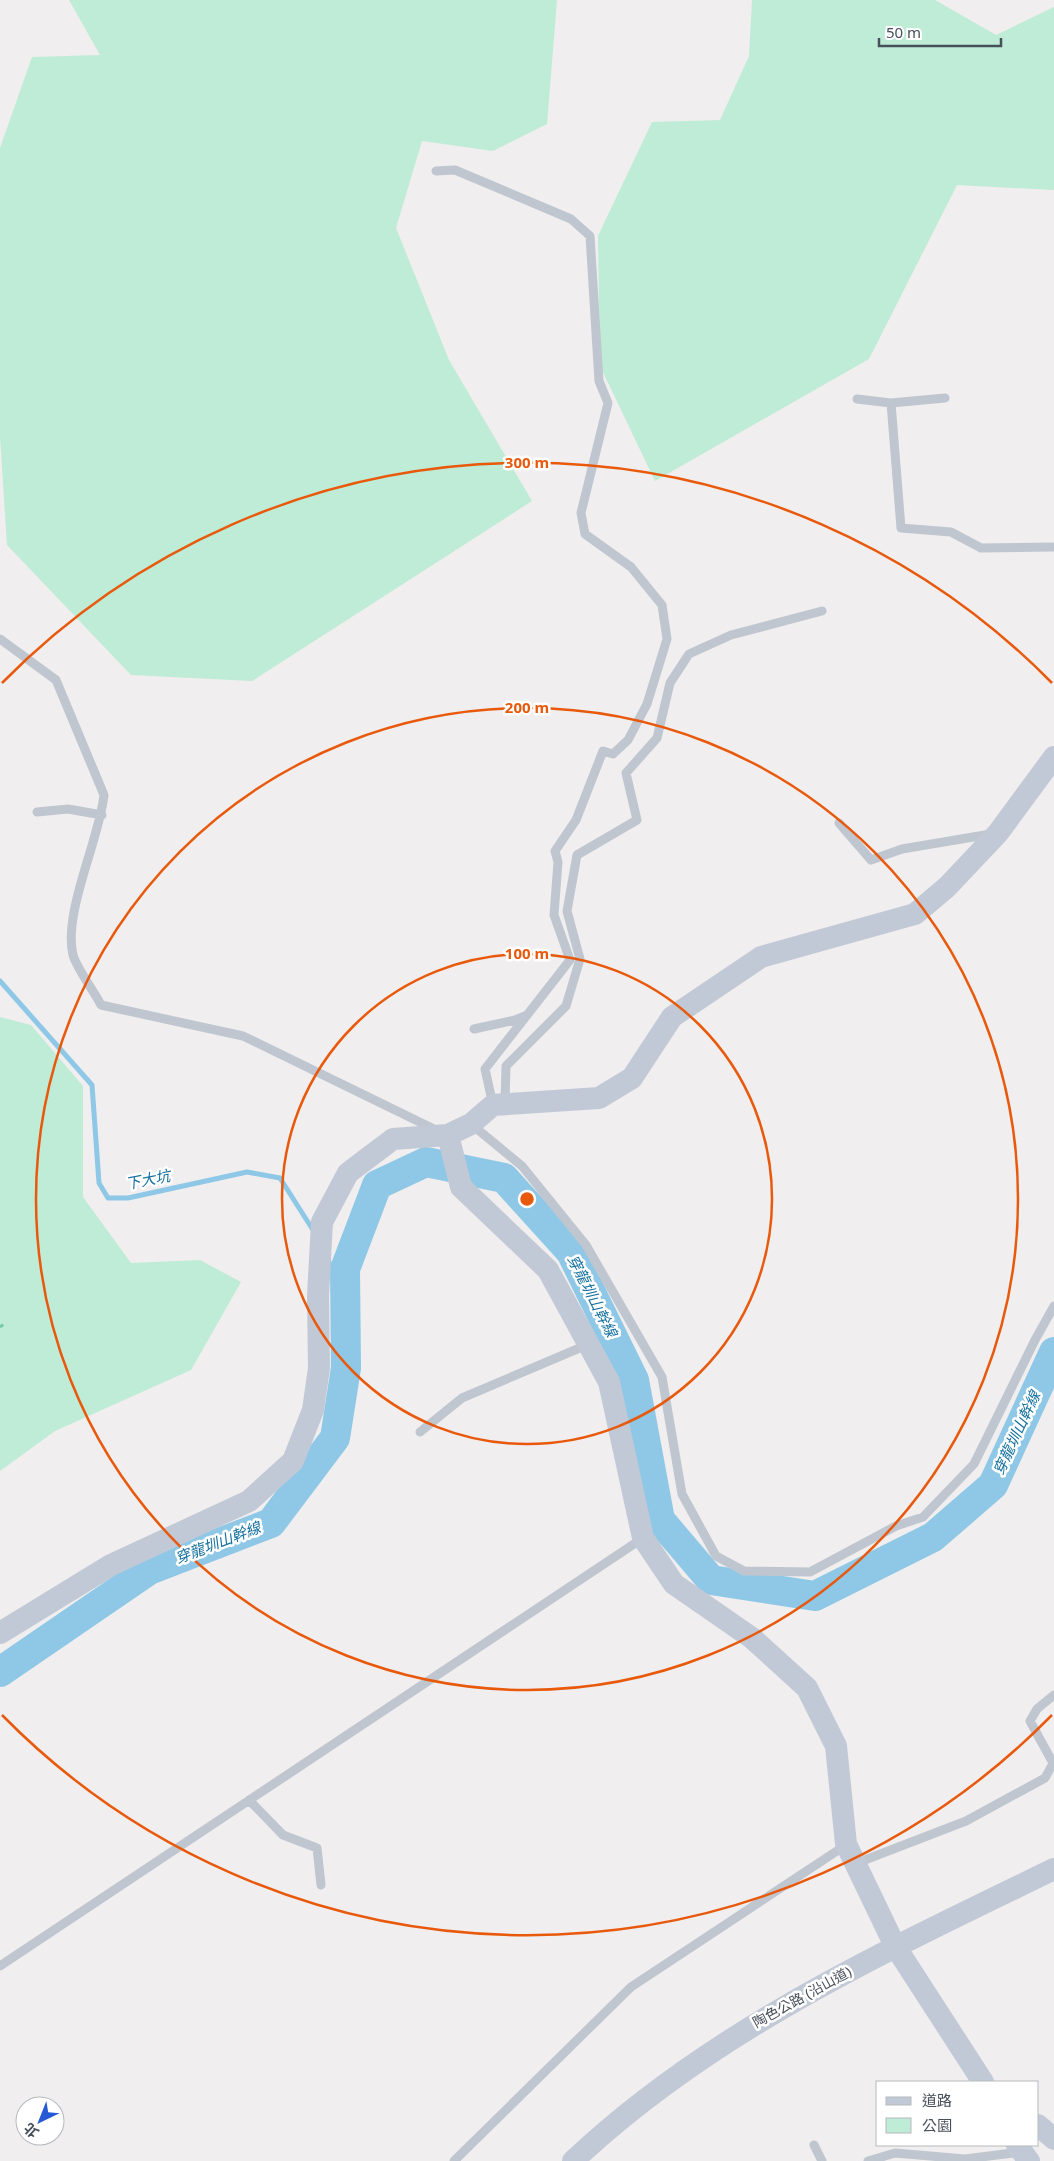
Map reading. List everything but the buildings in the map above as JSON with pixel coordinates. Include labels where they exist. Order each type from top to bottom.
[{"type":"street","points":[[0,1633],[111,1565],[249,1501],[293,1461],[313,1410],[319,1368],[318,1296],[322,1222],[348,1173],[393,1139],[448,1135],[471,1124],[499,1105],[599,1098],[632,1078],[672,1017],[761,957],[915,914],[947,887],[998,833],[1054,757]]},
{"type":"street","points":[[448,1135],[461,1187],[548,1270],[609,1382],[643,1538],[674,1584],[752,1638],[807,1688],[836,1746],[851,1854],[895,1946],[983,2080]]},
{"type":"street","name":"陶色公路 (沿山道)","points":[[573,2161],[613,2123],[744,2030],[809,1991],[895,1946],[1054,1869]]},
{"type":"street","points":[[1039,2126],[1054,2139]]},
{"type":"lane","points":[[436,170],[455,170],[572,219],[590,236],[599,381],[608,403],[581,514],[585,534],[631,567],[662,605],[667,639],[647,704],[628,740],[613,754],[603,751],[576,820],[555,851],[558,862],[554,915],[570,960],[485,1069],[499,1105]]},
{"type":"lane","points":[[857,399],[890,403],[945,398]]},
{"type":"lane","points":[[890,403],[901,528],[951,532],[981,548],[1054,547]]},
{"type":"lane","points":[[499,1105],[506,1066],[566,1006],[580,959],[568,911],[577,855],[637,820],[626,773],[657,738],[670,683],[689,654],[731,635],[822,611]]},
{"type":"lane","points":[[0,639],[56,680],[104,795],[102,815],[72,922],[73,956],[101,1005],[243,1036],[448,1135]]},
{"type":"lane","points":[[37,812],[68,808],[102,815]]},
{"type":"lane","points":[[840,822],[871,860],[902,849],[998,833]]},
{"type":"lane","points":[[474,1029],[515,1020],[527,1015]]},
{"type":"lane","points":[[471,1124],[522,1166],[586,1245],[662,1377],[682,1494],[716,1556],[744,1571],[810,1572],[896,1526],[924,1517],[974,1464],[1034,1340],[1054,1306]]},
{"type":"lane","points":[[420,1432],[462,1398],[589,1344]]},
{"type":"lane","points":[[0,1966],[643,1538]]},
{"type":"lane","points":[[454,2161],[631,1987],[851,1854],[966,1821],[1045,1778],[1053,1763],[1030,1721],[1036,1709],[1054,1695]]},
{"type":"lane","points":[[249,1800],[283,1835],[317,1848],[321,1885]]},
{"type":"lane","points":[[814,2144],[822,2161]]},
{"type":"lane","points":[[868,2161],[895,2153],[965,2159],[1022,2152]]},
{"type":"path","points":[[0,1327],[4,1324]]},
{"type":"green space","points":[[69,0],[557,0],[547,124],[493,151],[422,141],[396,228],[449,360],[532,501],[252,681],[131,675],[7,545],[0,436],[0,148],[32,57],[100,55]]},
{"type":"green space","points":[[752,0],[935,0],[996,35],[1054,7],[1054,190],[957,185],[869,359],[655,481],[600,366],[598,236],[652,122],[720,120],[749,56]]},
{"type":"green space","points":[[0,1017],[31,1025],[83,1086],[83,1197],[131,1263],[200,1260],[241,1282],[191,1370],[55,1431],[0,1471]]},
{"type":"waterway","name":"下大坑","points":[[0,981],[92,1085],[99,1183],[108,1198],[128,1198],[247,1172],[280,1178],[313,1230]]},
{"type":"waterway","name":"穿龍圳山幹線","points":[[0,1672],[149,1570],[271,1523],[335,1438],[346,1368],[345,1269],[377,1185],[426,1162],[504,1178],[571,1252],[634,1380],[660,1520],[711,1580],[815,1596],[933,1537],[993,1485],[1054,1352]]},
{"type":"waterway","name":"下大坑","points":[[329,1262],[345,1296]]}]
